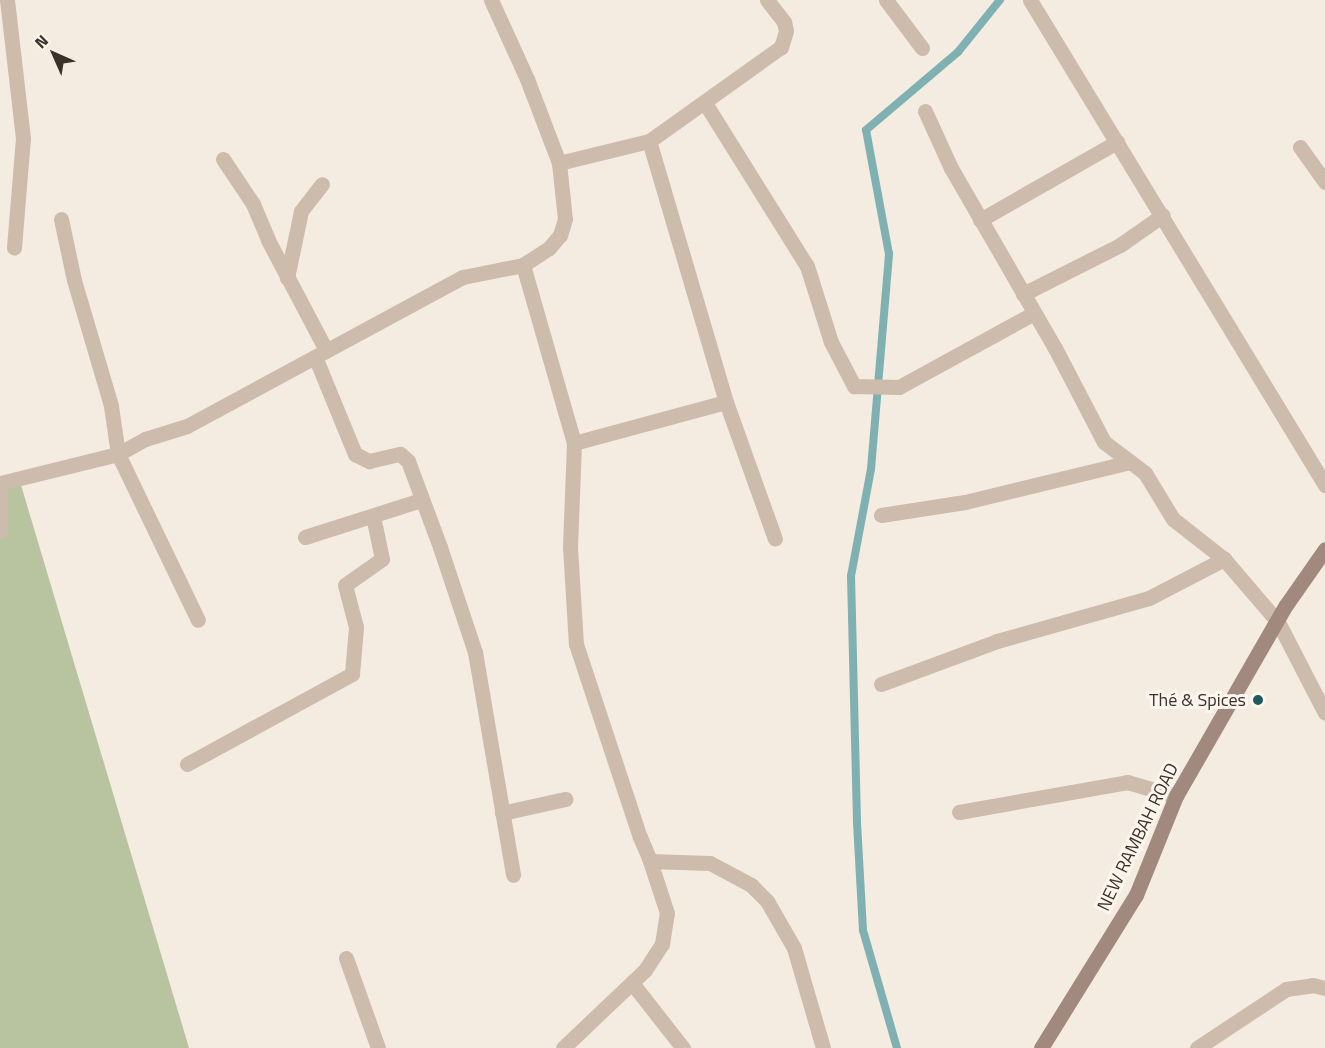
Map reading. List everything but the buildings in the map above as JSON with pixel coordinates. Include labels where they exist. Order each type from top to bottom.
[{"type":"street","points":[[8,0],[23,138],[14,248]]},
{"type":"street","points":[[0,483],[118,454],[145,440],[187,426],[463,277],[523,265],[549,248],[560,235],[565,219],[559,163],[528,79],[491,0]]},
{"type":"street","points":[[559,163],[649,141],[661,128],[705,103],[781,47],[786,31],[784,21],[767,0]]},
{"type":"street","points":[[886,0],[922,48]]},
{"type":"street","points":[[1030,0],[1163,215],[1245,358],[1325,485]]},
{"type":"street","points":[[705,103],[807,266],[831,342],[854,386],[899,387],[1034,313]]},
{"type":"street","points":[[925,111],[980,220],[1104,442],[1145,473],[1173,519],[1224,559],[1278,622],[1325,713]]},
{"type":"street","points":[[649,141],[726,402],[775,539]]},
{"type":"street","points":[[980,220],[1117,142]]},
{"type":"street","points":[[1300,147],[1325,182]]},
{"type":"street","points":[[223,159],[253,204],[287,278],[321,355],[355,454],[369,461],[404,457],[475,652],[513,875]]},
{"type":"street","points":[[287,278],[301,211],[322,184]]},
{"type":"street","points":[[1023,294],[1120,244],[1163,215]]},
{"type":"street","points":[[61,219],[74,280],[111,406],[118,454],[198,620]]},
{"type":"street","points":[[523,265],[574,443],[570,547],[576,644],[667,913],[656,957],[632,983],[562,1048]]},
{"type":"street","points":[[574,443],[726,402]]},
{"type":"street","points":[[880,514],[964,502],[1130,462]]},
{"type":"street","points":[[0,488],[0,531]]},
{"type":"street","points":[[305,537],[421,500]]},
{"type":"street","points":[[187,764],[352,674],[356,627],[345,585],[382,559],[373,516]]},
{"type":"street","name":"NEW RAMBAH ROAD","points":[[1041,1048],[1136,895],[1176,796],[1278,622],[1325,549]]},
{"type":"street","points":[[881,684],[998,641],[1149,598],[1224,559]]},
{"type":"street","points":[[959,812],[1126,782],[1176,796]]},
{"type":"street","points":[[502,813],[565,800]]},
{"type":"street","points":[[650,861],[710,864],[752,885],[767,901],[794,948],[823,1048]]},
{"type":"street","points":[[346,958],[378,1048]]},
{"type":"street","points":[[632,983],[683,1048]]},
{"type":"street","points":[[1197,1048],[1286,989],[1313,985],[1325,988]]},
{"type":"green space","points":[[18,475],[189,1048],[0,1048],[0,479]]},
{"type":"waterway","points":[[897,1048],[863,930],[857,821],[851,576],[871,469],[889,254],[866,130],[958,52],[1000,0]]},
{"type":"place","name":"Thé & Spices","points":[[1258,700]]}]
